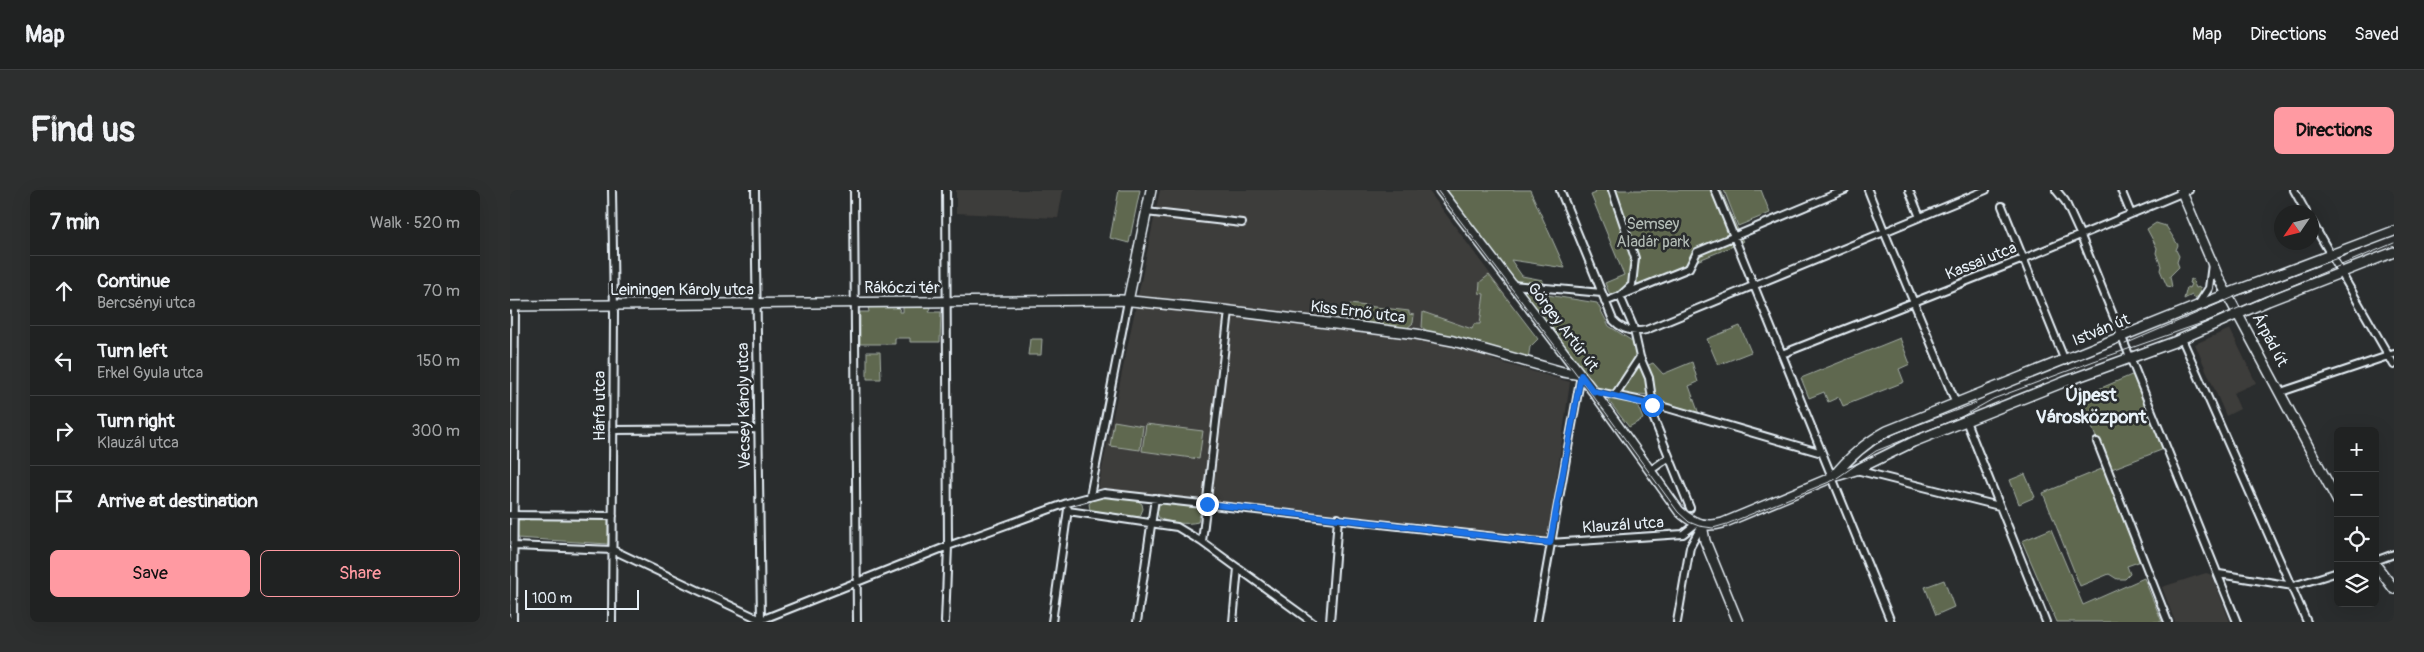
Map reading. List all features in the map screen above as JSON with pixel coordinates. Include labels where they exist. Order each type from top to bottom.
[{"type":"street","name":"Hárfa utca","points":[[612,190],[614,550],[612,622]]},
{"type":"street","name":"Vécsey Károly utca","points":[[755,190],[761,621]]},
{"type":"street","points":[[854,190],[854,303]]},
{"type":"street","points":[[946,190],[946,301],[1128,301]]},
{"type":"street","points":[[1090,496],[1151,190]]},
{"type":"street","name":"Görgey Artúr út","points":[[1440,190],[1593,391],[1680,511],[1699,524]]},
{"type":"street","points":[[1560,190],[1609,311],[1617,324],[1634,332],[1646,330],[1986,190]]},
{"type":"street","points":[[1612,190],[1635,258],[1632,285],[1620,296]]},
{"type":"street","points":[[1715,190],[1891,622]]},
{"type":"street","points":[[1605,302],[1689,268],[1697,252],[1845,190]]},
{"type":"street","points":[[1868,190],[1883,228]]},
{"type":"street","points":[[1909,190],[1920,217]]},
{"type":"street","points":[[2056,190],[2065,201],[2081,236],[2237,622]]},
{"type":"street","points":[[2121,190],[2131,214]]},
{"type":"street","points":[[2294,190],[2302,205]]},
{"type":"street","name":"Kassai utca","points":[[1782,354],[2081,236],[2184,191]]},
{"type":"street","name":"Árpád út","points":[[2184,191],[2212,262],[2334,494]]},
{"type":"street","points":[[2002,206],[2065,361]]},
{"type":"street","points":[[1146,212],[1242,223]]},
{"type":"street","name":"István út","points":[[1833,477],[1844,462],[1872,440],[1956,403],[2065,361],[2228,294],[2394,231]]},
{"type":"street","points":[[2319,234],[2392,355],[2394,365]]},
{"type":"street","points":[[1886,236],[1956,403]]},
{"type":"street","name":"István út","points":[[1699,524],[1724,523],[1833,477],[1856,470],[1878,457],[1966,421],[2182,339],[2239,313],[2394,252]]},
{"type":"street","points":[[2194,309],[2207,292],[2212,262]]},
{"type":"street","points":[[1512,285],[1602,293]]},
{"type":"street","points":[[1620,296],[1634,332],[1640,357],[1650,378],[1650,404],[1668,458],[1690,508]]},
{"type":"street","name":"Rákóczi tér","points":[[857,622],[854,303],[946,301],[948,546],[945,622]]},
{"type":"street","name":"Kiss Ernő utca","points":[[1128,301],[1229,311],[1453,340],[1563,372],[1581,375]]},
{"type":"street","name":"Leiningen Károly utca","points":[[513,306],[854,303]]},
{"type":"street","points":[[513,306],[513,622]]},
{"type":"street","points":[[1202,542],[1229,311]]},
{"type":"street","points":[[2182,339],[2307,622]]},
{"type":"street","points":[[2281,392],[2392,355]]},
{"type":"street","points":[[1615,395],[1640,357]]},
{"type":"street","points":[[1538,622],[1550,543],[1581,375]]},
{"type":"street","points":[[1593,391],[1650,404],[1822,453]]},
{"type":"street","points":[[1966,421],[2046,622]]},
{"type":"street","points":[[613,430],[758,429]]},
{"type":"street","points":[[2097,442],[2168,622]]},
{"type":"street","points":[[1650,470],[1668,458]]},
{"type":"street","points":[[1856,470],[2000,506]]},
{"type":"street","name":"Klauzál utca","points":[[761,621],[948,546],[1067,502],[1104,493],[1550,543],[1683,534],[1699,524]]},
{"type":"street","points":[[1136,622],[1155,498]]},
{"type":"street","points":[[1052,622],[1068,511],[1067,502]]},
{"type":"street","points":[[1068,511],[1177,527],[1202,542],[1312,622]]},
{"type":"street","points":[[512,516],[613,516]]},
{"type":"street","points":[[1330,622],[1338,518]]},
{"type":"street","points":[[1677,622],[1690,547],[1699,524]]},
{"type":"street","points":[[1699,524],[1738,622]]},
{"type":"street","name":"Klauzál utca","points":[[1683,534],[1688,540],[1690,547]]},
{"type":"street","points":[[513,546],[614,550],[761,621]]},
{"type":"street","points":[[2379,560],[2394,554]]},
{"type":"street","points":[[1233,622],[1238,568]]},
{"type":"street","points":[[2379,568],[2394,589]]},
{"type":"street","points":[[2219,574],[2292,586],[2334,573]]},
{"type":"shaded area","points":[[956,190],[1063,190],[1058,218],[956,213]]},
{"type":"shaded area","points":[[1160,190],[1428,190],[1519,313],[1503,326],[1492,360],[1570,382],[1548,540],[1098,488]]},
{"type":"shaded area","points":[[2230,329],[2256,383],[2233,393],[2240,409],[2226,416],[2195,344]]},
{"type":"shaded area","points":[[2206,573],[2212,575],[2230,622],[2175,622],[2162,587]]},
{"type":"green space","points":[[1119,190],[1140,190],[1129,243],[1110,238]]},
{"type":"green space","points":[[1447,190],[1530,190],[1565,268],[1511,260],[1522,276],[1543,280],[1541,294],[1597,303],[1609,326],[1632,341],[1644,367],[1653,363],[1663,374],[1692,362],[1698,382],[1689,386],[1699,414],[1659,403],[1649,395],[1639,394],[1637,397],[1596,390]]},
{"type":"green space","name":"Semsey Aladár park","points":[[1595,190],[1721,190],[1743,242],[1631,288],[1629,283],[1620,293],[1611,297],[1605,283],[1624,275],[1591,195],[1596,193]]},
{"type":"green space","points":[[1724,190],[1761,190],[1770,213],[1738,226]]},
{"type":"green space","points":[[2156,223],[2166,226],[2178,245],[2176,250],[2179,256],[2177,262],[2179,267],[2170,276],[2172,287],[2167,286],[2160,270],[2161,266],[2156,253],[2157,248],[2147,229]]},
{"type":"green space","points":[[1489,275],[1538,339],[1530,347],[1528,359],[1428,332],[1422,327],[1423,312],[1472,329],[1474,324],[1480,324],[1484,294],[1479,293],[1480,282]]},
{"type":"green space","points":[[2192,279],[2196,288],[2200,287],[2200,296],[2194,298],[2192,295],[2184,299],[2187,287],[2189,288],[2190,280]]},
{"type":"green space","points":[[1350,304],[1409,311],[1409,314],[1414,315],[1413,323],[1406,329],[1356,323],[1349,313]]},
{"type":"green space","points":[[900,305],[899,312],[903,312],[903,306],[928,305],[931,308],[929,312],[941,312],[940,342],[910,342],[910,338],[895,338],[895,344],[860,344],[860,312],[869,312],[868,307]]},
{"type":"green space","points":[[1740,326],[1751,352],[1718,365],[1707,339]]},
{"type":"green space","points":[[1900,338],[1910,364],[1899,369],[1904,382],[1843,406],[1839,397],[1828,402],[1824,392],[1809,398],[1801,378]]},
{"type":"green space","points":[[1030,339],[1042,339],[1041,355],[1028,355]]},
{"type":"green space","points":[[867,352],[880,352],[881,379],[867,379]]},
{"type":"green space","points":[[2134,374],[2164,449],[2109,470],[2080,397]]},
{"type":"green space","points":[[1609,397],[1637,404],[1643,419],[1629,427],[1608,400]]},
{"type":"green space","points":[[1114,421],[1143,426],[1140,450],[1110,446]]},
{"type":"green space","points":[[1146,424],[1203,431],[1199,459],[1142,451]]},
{"type":"green space","points":[[2104,468],[2141,561],[2127,566],[2130,574],[2125,579],[2117,579],[2109,574],[2080,586],[2043,493]]},
{"type":"green space","points":[[2025,474],[2035,497],[2019,504],[2010,480]]},
{"type":"green space","points":[[1101,496],[1135,499],[1142,504],[1143,509],[1140,516],[1135,517],[1090,510],[1089,504],[1093,499]]},
{"type":"green space","points":[[1163,503],[1198,506],[1201,510],[1198,522],[1178,523],[1159,518],[1157,513],[1159,505]]},
{"type":"green space","points":[[518,518],[608,519],[608,544],[517,538]]},
{"type":"green space","points":[[2051,529],[2083,605],[2144,578],[2162,622],[2057,622],[2022,541]]},
{"type":"green space","points":[[1944,580],[1954,607],[1936,615],[1925,587]]},
{"type":"tram line","points":[[1437,190],[1606,413],[1678,512],[1689,522],[1713,528],[1834,480],[1876,451],[1961,417],[1993,399],[2205,322],[2394,243]]},
{"type":"tram line","points":[[2125,344],[2239,295],[2359,250]]},
{"type":"tram line","points":[[1872,446],[1896,433],[1976,403]]},
{"type":"district","name":"Újpest Városközpont","points":[[2091,406]]},
{"type":"route","points":[[1207,504],[1550,543],[1581,375],[1593,391],[1647,402],[1652,405]]}]
